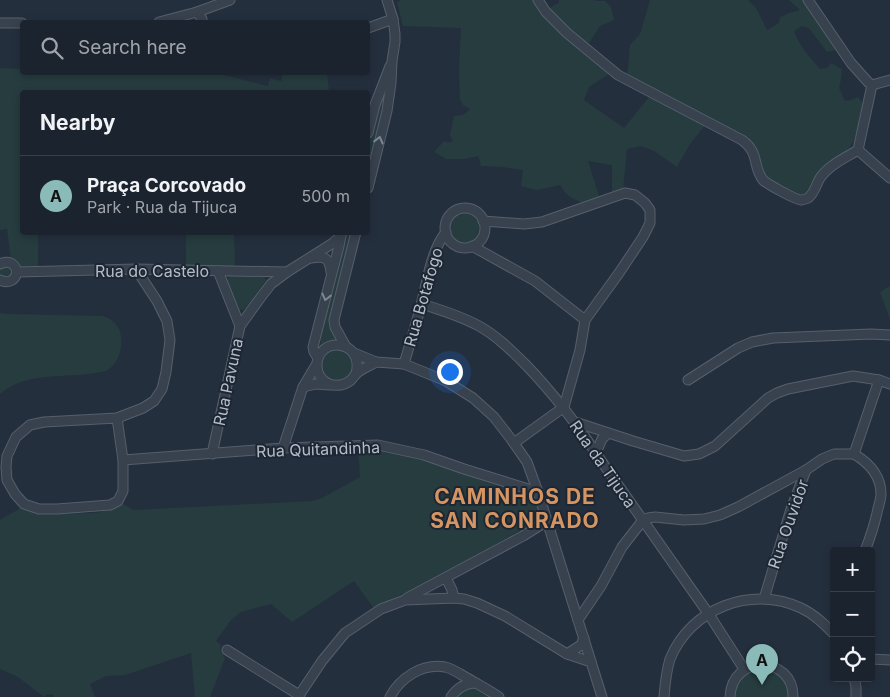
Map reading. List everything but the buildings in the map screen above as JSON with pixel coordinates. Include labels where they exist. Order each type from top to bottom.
[{"type":"street","points":[[170,20],[230,0]]},
{"type":"street","points":[[370,180],[392,83],[392,61],[395,42],[393,19],[387,0]]},
{"type":"street","points":[[538,0],[546,12],[567,32],[618,75],[742,140],[753,151],[759,172],[764,180],[769,185],[801,200],[813,194],[820,178],[830,168],[858,150],[872,85]]},
{"type":"street","points":[[808,0],[851,63],[872,85]]},
{"type":"street","points":[[197,12],[202,20]]},
{"type":"street","points":[[370,27],[393,19]]},
{"type":"street","points":[[0,23],[20,23]]},
{"type":"street","points":[[370,125],[375,105],[392,61]]},
{"type":"street","points":[[872,85],[890,80]]},
{"type":"street","points":[[858,150],[890,178]]},
{"type":"street","points":[[483,221],[524,224],[542,222],[625,193],[635,194],[650,210],[650,222],[643,237],[585,320],[580,350],[564,408],[514,443]]},
{"type":"street","points":[[462,208],[475,211],[483,221],[484,230],[482,238],[472,246],[465,248],[458,246],[448,238],[445,226],[447,219],[456,210],[462,208]]},
{"type":"street","name":"Rua Botafogo","points":[[404,364],[422,304],[434,253],[446,232]]},
{"type":"street","name":"Rua Pavuna","points":[[212,454],[240,326],[271,284],[341,235]]},
{"type":"street","points":[[332,385],[321,378],[318,372],[314,347],[342,235]]},
{"type":"street","points":[[346,347],[335,327],[334,320],[355,235]]},
{"type":"street","points":[[472,246],[535,281],[585,320]]},
{"type":"street","points":[[309,258],[321,257],[327,259],[332,274]]},
{"type":"street","points":[[0,264],[11,263],[17,272],[11,281],[4,282],[0,280]]},
{"type":"street","points":[[117,418],[123,460],[123,491],[118,500],[110,505],[57,510],[39,509],[24,504],[15,494],[7,480],[7,456],[16,437],[30,426],[44,422],[117,418],[144,408],[154,401],[162,389],[170,340],[167,321],[158,301],[136,269]]},
{"type":"street","name":"Rua do Castelo","points":[[17,272],[136,269],[287,272]]},
{"type":"street","points":[[218,271],[240,326]]},
{"type":"street","name":"Rua da Tijuca","points":[[422,304],[460,317],[480,327],[498,340],[534,374],[564,408],[708,613],[744,669]]},
{"type":"street","points":[[688,380],[738,348],[752,342],[773,338],[890,335]]},
{"type":"street","points":[[283,448],[303,387],[321,352],[333,345],[346,347],[354,353],[376,362],[404,364],[446,381],[473,398],[494,417],[527,462],[602,697]]},
{"type":"street","points":[[303,387],[316,384],[339,386],[352,380],[358,367],[354,353]]},
{"type":"street","points":[[356,374],[376,362]]},
{"type":"street","points":[[575,422],[684,456],[699,454],[715,446],[768,398],[788,389],[853,376],[879,380],[890,384]]},
{"type":"street","points":[[866,547],[881,496],[880,484],[874,472],[862,458],[854,454],[879,380]]},
{"type":"street","points":[[596,454],[602,439],[608,433]]},
{"type":"street","name":"Rua Quitandinha","points":[[123,460],[283,448],[378,445],[424,455],[538,492]]},
{"type":"street","name":"Rua Ouvidor","points":[[764,599],[791,509],[806,470],[822,459],[834,454],[854,454]]},
{"type":"street","points":[[578,620],[601,586],[622,547],[643,520],[656,517],[684,520],[704,519],[720,515],[806,470]]},
{"type":"street","points":[[784,481],[798,492]]},
{"type":"street","points":[[228,650],[298,696],[322,661],[345,633],[381,609],[405,600],[547,521]]},
{"type":"street","points":[[446,578],[454,598]]},
{"type":"street","points":[[436,583],[436,589],[440,598]]},
{"type":"street","points":[[405,600],[464,599],[490,608],[505,616],[567,654],[591,662]]},
{"type":"street","points":[[664,697],[665,679],[670,660],[678,644],[690,629],[708,613],[732,602],[747,599],[764,599],[784,602],[802,608],[818,618],[830,630]]},
{"type":"street","points":[[567,654],[581,645],[584,638]]},
{"type":"street","points":[[875,660],[890,660]]},
{"type":"street","points":[[730,697],[731,685],[736,676],[744,669],[764,664],[774,667],[783,673],[790,682],[793,697]]},
{"type":"street","points":[[390,697],[400,682],[414,672],[432,667],[453,669],[499,697]]},
{"type":"street","points":[[855,682],[856,697]]},
{"type":"street","points":[[451,697],[463,685],[476,683]]},
{"type":"green space","points":[[401,0],[540,0],[547,9],[559,3],[559,0],[605,1],[611,7],[614,20],[600,26],[589,43],[595,61],[612,72],[589,87],[584,100],[624,128],[649,97],[663,102],[665,93],[627,78],[630,45],[640,34],[650,0],[748,0],[756,8],[767,30],[779,23],[780,17],[800,10],[789,0],[806,0],[838,47],[833,51],[827,52],[809,28],[802,26],[794,31],[802,46],[820,69],[827,68],[831,63],[842,69],[839,88],[845,101],[858,97],[863,103],[856,133],[853,142],[837,163],[802,197],[767,181],[751,143],[706,124],[690,144],[677,167],[654,151],[641,146],[627,149],[623,190],[612,194],[612,165],[588,161],[600,199],[585,204],[573,199],[560,185],[537,190],[521,186],[523,170],[481,166],[478,156],[465,159],[446,159],[434,152],[444,141],[448,143],[453,141],[450,135],[454,116],[463,115],[470,109],[463,105],[460,99],[461,28],[403,26],[397,2]]},
{"type":"green space","points":[[0,68],[20,69],[20,75],[224,75],[268,86],[270,78],[281,81],[282,75],[327,75],[329,90],[20,90],[20,235],[38,235],[38,269],[17,268],[11,261],[7,229],[0,230]]},
{"type":"green space","points":[[386,83],[390,83],[370,165],[370,139]]},
{"type":"green space","points":[[464,213],[475,217],[479,228],[475,239],[464,243],[453,239],[449,228],[453,217]]},
{"type":"green space","points":[[186,235],[234,235],[235,268],[186,268]]},
{"type":"green space","points":[[345,235],[352,235],[333,311],[343,343],[320,351],[326,307]]},
{"type":"green space","points":[[4,265],[13,268],[13,277],[2,278],[0,268]]},
{"type":"green space","points":[[262,275],[266,281],[244,310],[238,309],[226,282],[229,276]]},
{"type":"green space","points":[[890,286],[890,320],[880,292]]},
{"type":"green space","points":[[0,313],[103,316],[113,322],[119,329],[121,349],[114,364],[106,371],[27,380],[0,394]]},
{"type":"green space","points":[[334,348],[349,353],[353,361],[352,371],[344,379],[331,379],[322,372],[321,362],[323,356]]},
{"type":"green space","points":[[371,449],[406,455],[475,476],[531,496],[538,501],[541,508],[532,524],[455,567],[442,577],[391,599],[375,610],[354,581],[292,622],[271,604],[241,612],[230,621],[216,641],[221,645],[220,649],[225,658],[210,697],[195,697],[191,653],[125,675],[106,676],[90,684],[95,697],[54,697],[52,694],[47,694],[44,697],[18,677],[0,669],[0,520],[24,506],[31,512],[45,514],[95,513],[109,510],[121,503],[134,510],[312,501],[322,498],[360,477],[358,450]]},
{"type":"green space","points":[[756,667],[780,674],[786,682],[791,697],[733,697],[735,687],[740,679]]},
{"type":"green space","points":[[476,688],[493,697],[456,697],[460,693]]},
{"type":"place","name":"Praça Corcovado","points":[[762,685]]},
{"type":"district","name":"CAMINHOS DE SAN CONRADO","points":[[515,509]]}]
